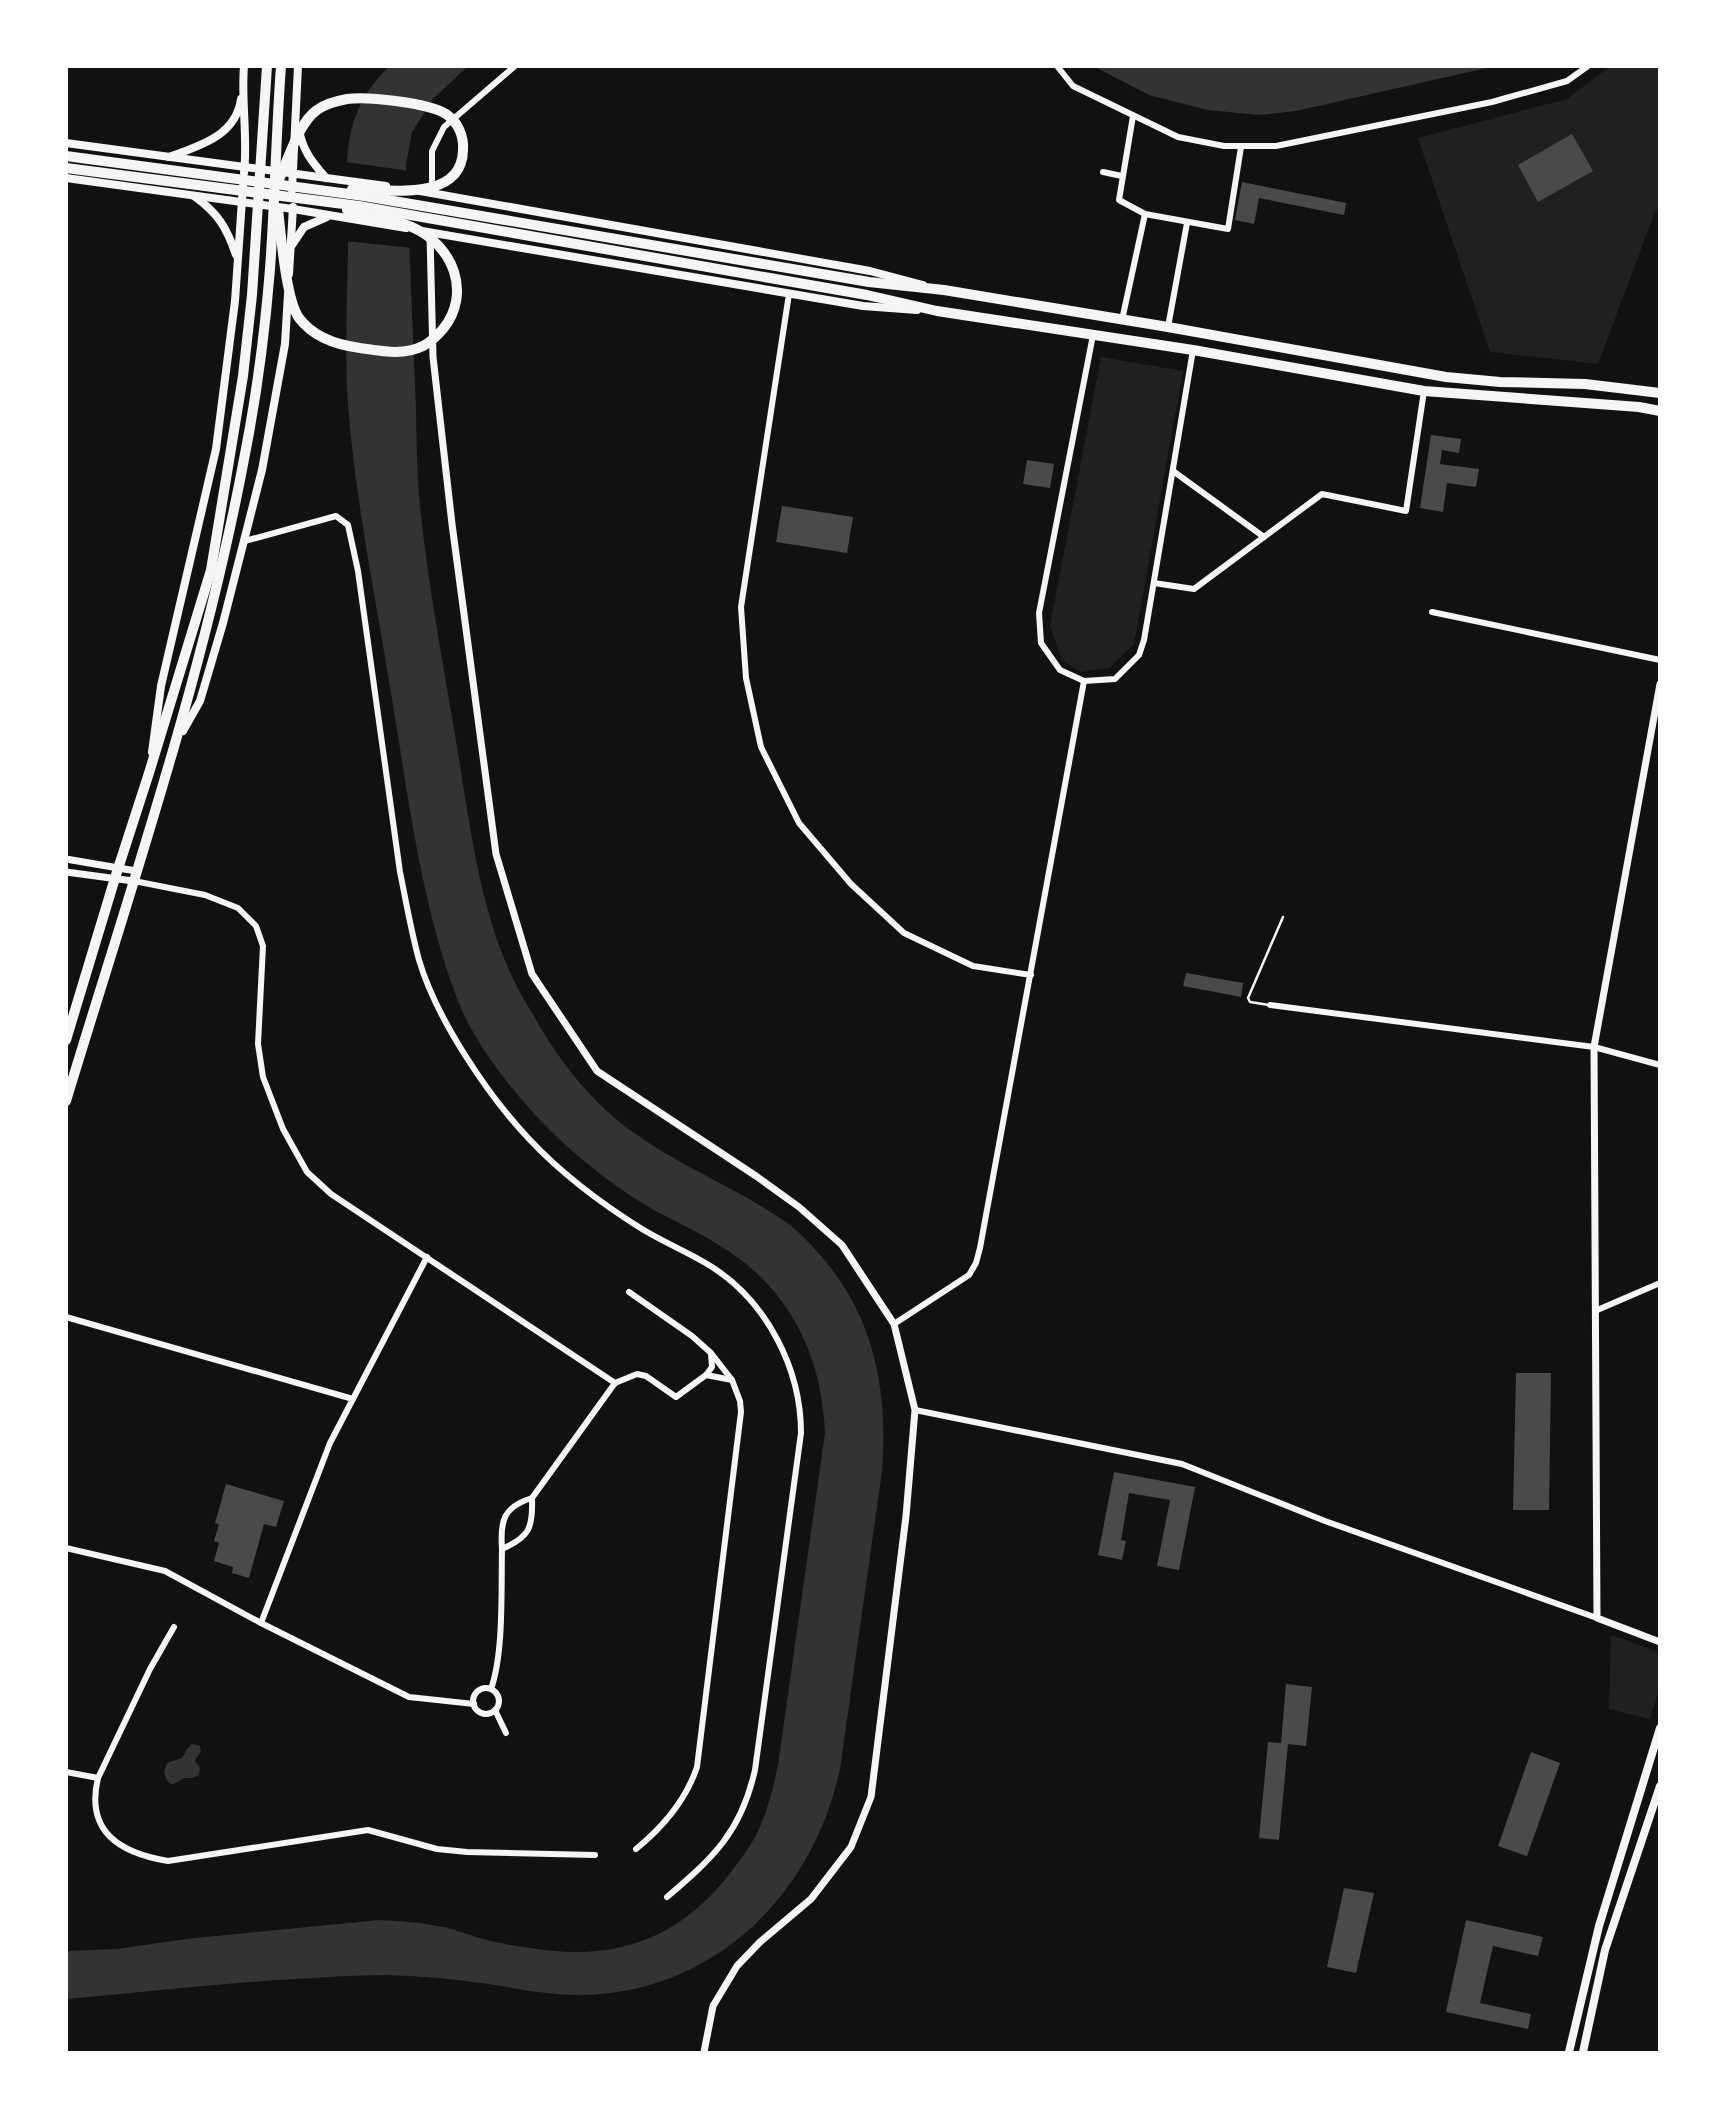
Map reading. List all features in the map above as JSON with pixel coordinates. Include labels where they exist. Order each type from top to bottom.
[{"type":"main road","points":[[168,158],[212,140],[227,130],[235,120],[244,66]]},
{"type":"main road","points":[[66,1040],[116,873],[216,570],[246,349],[267,66]]},
{"type":"main road","points":[[164,780],[246,451],[270,270],[281,66]]},
{"type":"main road","points":[[66,1101],[164,780],[185,724],[200,701],[262,470],[285,344],[298,66]]},
{"type":"main road","points":[[149,773],[161,686],[216,449],[235,300],[245,168],[246,116],[243,82]]},
{"type":"main road","points":[[306,188],[418,191],[440,186],[461,166],[464,145],[461,134],[448,115],[424,105],[361,99],[331,103],[307,118],[275,190],[288,285],[294,308],[309,328],[319,336],[345,346],[391,352],[412,350],[431,341],[450,320],[457,291],[454,268],[442,249],[413,227],[306,199]]},
{"type":"main road","points":[[297,100],[303,148],[326,178]]},
{"type":"main road","points":[[66,143],[432,193],[870,271],[944,290]]},
{"type":"main road","points":[[66,156],[391,200],[869,282],[944,290],[1168,327],[1446,376],[1500,382],[1585,384],[1660,393]]},
{"type":"main road","points":[[66,168],[359,206],[867,295],[937,311],[1193,350],[1424,391],[1639,407],[1660,411]]},
{"type":"main road","points":[[66,178],[293,209],[863,306],[937,311]]},
{"type":"main road","points":[[191,194],[217,215],[238,259]]},
{"type":"main road","points":[[290,247],[304,227],[318,219],[334,216]]},
{"type":"main road","points":[[1569,2053],[1599,1926],[1660,1728]]},
{"type":"main road","points":[[1583,2053],[1605,1950],[1660,1786]]},
{"type":"street","points":[[432,193],[432,151],[444,127],[515,66]]},
{"type":"street","points":[[1057,66],[1073,86],[1178,137],[1241,147],[1276,146],[1492,102],[1567,81],[1588,66]]},
{"type":"street","points":[[1133,116],[1119,200],[1144,214],[1227,229],[1241,147]]},
{"type":"street","points":[[1103,172],[1122,176]]},
{"type":"street","points":[[1122,320],[1144,214]]},
{"type":"street","points":[[1168,327],[1187,223]]},
{"type":"street","points":[[430,232],[433,357],[494,841],[533,974],[597,1071],[756,1176],[842,1245],[894,1324],[915,1410],[906,1516],[871,1797],[851,1847],[811,1899],[760,1942],[737,1966],[713,2006],[704,2053]]},
{"type":"street","points":[[789,294],[741,607],[746,678],[761,747],[799,823],[851,884],[904,933],[973,966],[1031,975]]},
{"type":"street","points":[[1093,335],[1039,613],[1041,643],[1060,670],[1084,681],[1115,678],[1139,655],[1144,640],[1193,350]]},
{"type":"street","points":[[1154,583],[1194,589],[1322,494],[1406,511],[1424,391]]},
{"type":"street","points":[[1173,471],[1264,537]]},
{"type":"street","points":[[245,541],[337,516],[348,525],[369,640],[400,872],[419,960],[433,994],[462,1050],[529,1139],[569,1176],[642,1229],[712,1267],[735,1284],[779,1342],[799,1396],[801,1433],[751,1786],[744,1808],[719,1848],[702,1867],[667,1897]]},
{"type":"street","points":[[1432,612],[1660,660]]},
{"type":"street","points":[[894,1324],[968,1275],[981,1248],[1084,681]]},
{"type":"street","points":[[1597,1618],[1594,1046],[1660,684]]},
{"type":"street","points":[[66,859],[205,895],[238,908],[256,926],[263,947],[258,1044],[263,1077],[283,1129],[307,1172],[331,1194],[615,1383]]},
{"type":"street","points":[[66,872],[116,873]]},
{"type":"street","points":[[1270,1005],[1594,1046],[1660,1065]]},
{"type":"street","points":[[261,1623],[330,1443],[427,1257]]},
{"type":"street","points":[[1595,1311],[1660,1283]]},
{"type":"street","points":[[629,1292],[692,1336],[711,1353],[732,1380],[740,1401],[740,1428],[697,1767],[674,1812],[636,1849]]},
{"type":"street","points":[[66,1317],[352,1399]]},
{"type":"street","points":[[491,1689],[499,1654],[501,1532],[504,1516],[516,1503],[532,1498],[615,1383],[637,1374],[646,1376],[676,1397],[706,1375],[712,1367],[711,1353]]},
{"type":"street","points":[[706,1375],[732,1380]]},
{"type":"street","points":[[915,1410],[1182,1464],[1325,1521],[1660,1642]]},
{"type":"street","points":[[502,1549],[516,1544],[530,1530],[533,1516],[532,1498]]},
{"type":"street","points":[[66,1548],[165,1571],[261,1623],[409,1697],[474,1704],[487,1714],[498,1707],[499,1698],[491,1689]]},
{"type":"street","points":[[174,1627],[150,1669],[98,1778],[94,1795],[95,1811],[107,1834],[130,1851],[168,1861],[368,1829],[437,1849],[478,1853],[595,1856]]},
{"type":"street","points":[[474,1704],[474,1696],[479,1690],[491,1689]]},
{"type":"street","points":[[495,1710],[506,1733]]},
{"type":"street","points":[[66,1772],[98,1778]]},
{"type":"lane","points":[[1270,1005],[1250,1002],[1248,998],[1283,917]]},
{"type":"shaded area","points":[[389,67],[467,67],[434,98],[412,132],[406,164],[418,476],[423,536],[470,826],[481,884],[497,939],[513,978],[544,1033],[589,1093],[616,1119],[649,1143],[751,1200],[800,1233],[843,1285],[857,1309],[875,1361],[883,1415],[882,1471],[840,1769],[826,1815],[807,1858],[781,1896],[749,1930],[713,1957],[672,1978],[627,1990],[578,1995],[544,1993],[452,1979],[388,1975],[277,1980],[67,1999],[66,1951],[117,1949],[186,1939],[379,1920],[449,1928],[501,1943],[560,1952],[615,1949],[640,1942],[687,1917],[728,1876],[758,1831],[778,1765],[825,1433],[817,1376],[808,1350],[797,1325],[782,1302],[743,1262],[631,1196],[577,1156],[529,1109],[494,1065],[469,1025],[459,1004],[433,922],[411,814],[362,518],[348,405],[346,341],[349,146],[351,131],[361,103],[373,84]]},
{"type":"shaded area","points":[[1095,67],[1491,67],[1296,111],[1260,115],[1208,110],[1149,95]]},
{"type":"shaded area","points":[[1609,67],[1659,67],[1659,211],[1655,212],[1598,364],[1490,352],[1418,138],[1567,99]]},
{"type":"shaded area","points":[[1101,357],[1183,371],[1134,644],[1109,668],[1080,672],[1062,660],[1050,626]]},
{"type":"shaded area","points":[[1611,1635],[1659,1652],[1659,1689],[1650,1719],[1609,1709]]},
{"type":"shaded area","points":[[192,1744],[199,1745],[200,1748],[195,1761],[200,1768],[199,1775],[170,1783],[164,1772],[167,1763],[182,1758]]},
{"type":"pier","points":[[346,162],[410,171],[413,248],[345,241]]},
{"type":"building","points":[[1572,134],[1593,171],[1538,202],[1518,165]]},
{"type":"building","points":[[1242,182],[1346,203],[1344,215],[1259,198],[1254,224],[1235,220]]},
{"type":"building","points":[[1431,435],[1461,439],[1459,453],[1442,450],[1440,464],[1479,469],[1476,487],[1447,483],[1443,512],[1420,508]]},
{"type":"building","points":[[1027,460],[1054,464],[1050,488],[1023,484]]},
{"type":"building","points":[[782,506],[853,517],[847,553],[776,542]]},
{"type":"building","points":[[1186,973],[1243,983],[1241,997],[1183,986]]},
{"type":"building","points":[[1516,1373],[1551,1373],[1549,1510],[1513,1510]]},
{"type":"building","points":[[1114,1472],[1195,1487],[1179,1570],[1157,1566],[1170,1500],[1129,1493],[1121,1540],[1126,1541],[1122,1560],[1098,1555]]},
{"type":"building","points":[[226,1484],[284,1501],[276,1527],[264,1524],[249,1578],[232,1573],[233,1567],[214,1561],[219,1543],[214,1541],[219,1524],[215,1523]]},
{"type":"building","points":[[1286,1684],[1312,1687],[1306,1746],[1288,1744],[1279,1840],[1259,1838],[1268,1742],[1281,1743]]},
{"type":"building","points":[[1531,1752],[1560,1763],[1527,1856],[1498,1846]]},
{"type":"building","points":[[1344,1888],[1374,1893],[1356,1973],[1327,1967]]},
{"type":"building","points":[[1466,1920],[1543,1937],[1538,1956],[1493,1946],[1480,2003],[1531,2014],[1528,2029],[1446,2012]]}]
